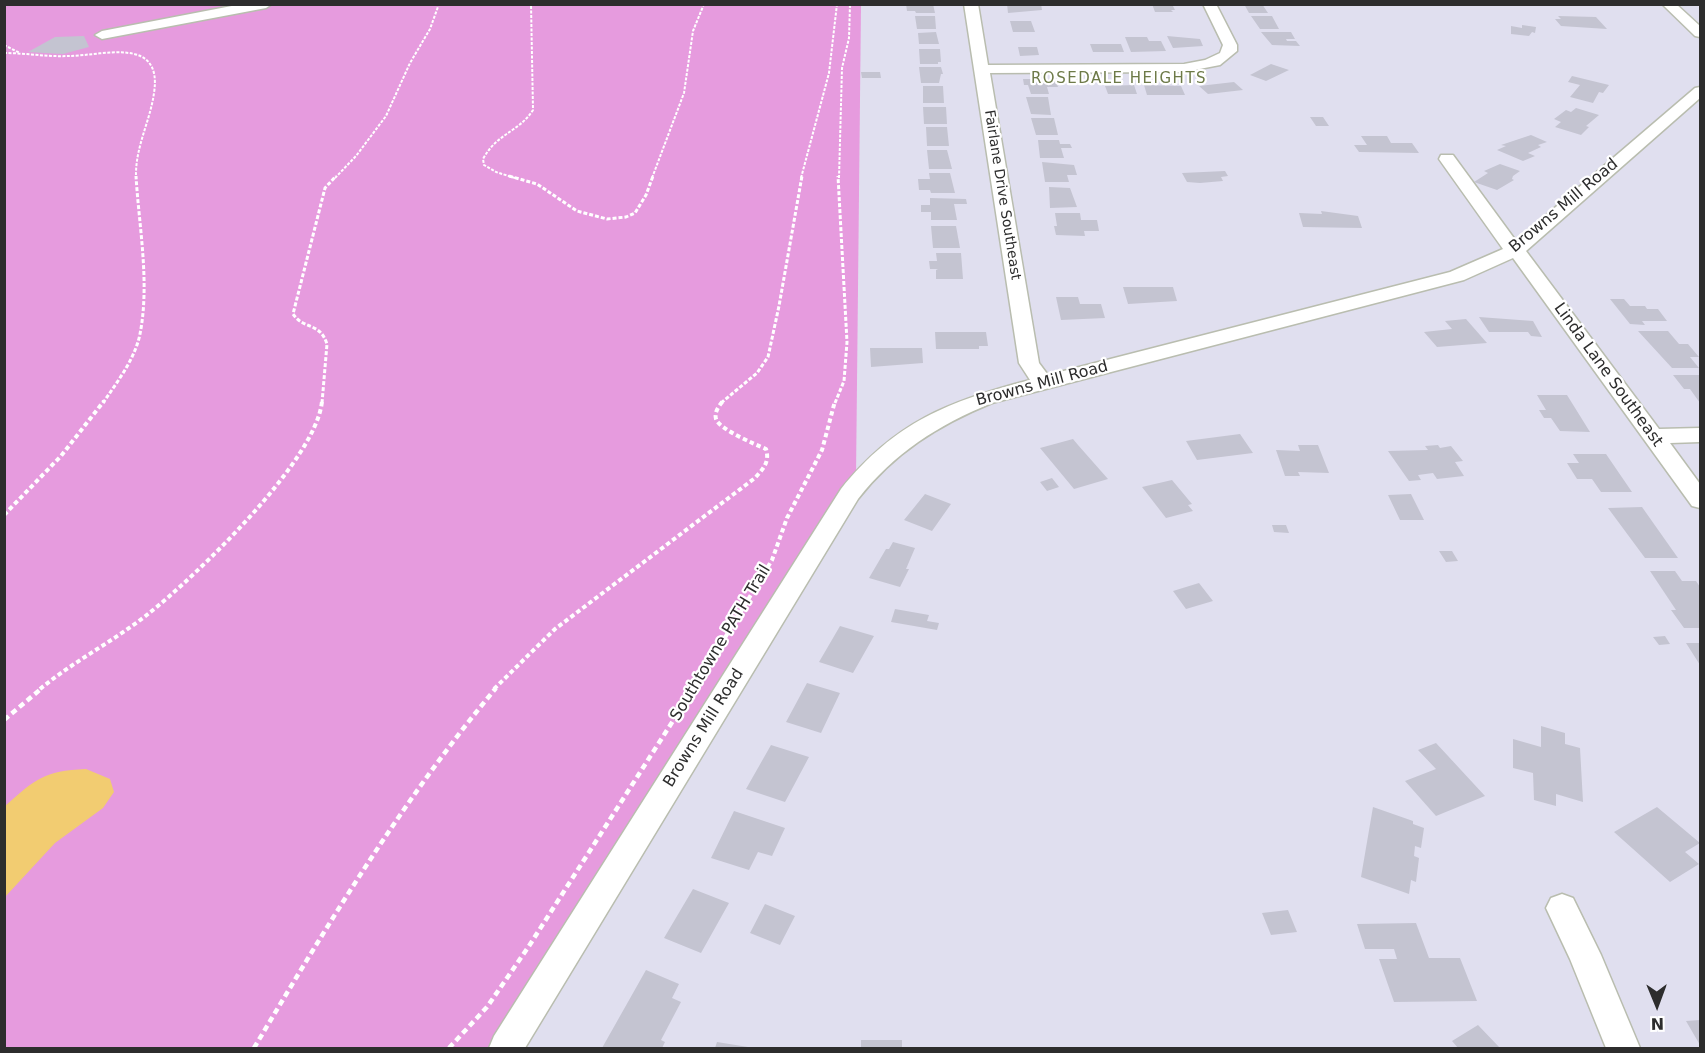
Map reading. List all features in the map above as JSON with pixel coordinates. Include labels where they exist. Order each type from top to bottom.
[{"type":"street","points":[[102,35],[123,36],[266,4]]},
{"type":"street","name":"Fairlane Drive Southeast","points":[[971,4],[1029,363],[1042,382]]},
{"type":"street","points":[[981,69],[1184,68],[1211,64],[1225,57],[1230,51],[1230,45],[1209,4]]},
{"type":"street","points":[[1668,4],[1701,33]]},
{"type":"street","name":"Browns Mill Road","points":[[506,1048],[849,494],[866,471],[900,440],[941,416],[984,398],[1457,276],[1515,251],[1701,91]]},
{"type":"street","name":"Linda Lane Southeast","points":[[1447,159],[1701,500]]},
{"type":"street","points":[[1653,436],[1701,435]]},
{"type":"street","points":[[1562,908],[1585,955],[1623,1048]]},
{"type":"path","points":[[4,720],[62,671],[130,627],[182,585],[270,495],[308,440],[321,413],[327,344],[325,333],[320,328],[299,322],[293,314],[325,188],[356,156],[386,116],[410,63],[430,29],[439,4]]},
{"type":"path","points":[[531,4],[533,110],[527,119],[493,140],[483,159],[484,165],[490,170],[539,185],[569,207],[591,216],[615,219],[635,213],[646,195],[684,93],[693,31],[704,4]]},
{"type":"path","points":[[254,1048],[319,939],[390,830],[474,714],[503,679],[562,622],[651,558],[755,478],[767,464],[766,449],[721,426],[716,422],[715,414],[722,401],[757,374],[768,356],[780,311],[786,257],[800,181],[832,60],[837,4]]},
{"type":"path","name":"Southtowne PATH Trail","points":[[449,1048],[487,1007],[523,955],[681,710],[772,560],[788,518],[822,450],[835,402],[844,381],[848,342],[838,168],[842,68],[849,38],[850,4]]},
{"type":"path","points":[[4,45],[20,54]]},
{"type":"path","points":[[4,53],[67,56],[132,53],[151,64],[155,87],[153,103],[140,139],[136,168],[141,272],[140,336],[118,383],[39,480],[4,516]]},
{"type":"shaded area","points":[[5,5],[861,5],[856,477],[697,747],[499,1048],[5,1048]]},
{"type":"shaded area","points":[[86,769],[110,779],[114,792],[103,808],[55,843],[5,897],[5,806],[41,778],[60,772]]},
{"type":"building","points":[[906,4],[933,4],[935,13],[907,11]]},
{"type":"building","points":[[1007,4],[1041,4],[1042,10],[1008,13]]},
{"type":"building","points":[[1152,4],[1172,4],[1175,10],[1155,12]]},
{"type":"building","points":[[1244,4],[1262,4],[1268,13],[1249,13]]},
{"type":"building","points":[[915,16],[935,16],[936,29],[917,29]]},
{"type":"building","points":[[1251,16],[1272,16],[1279,29],[1260,29]]},
{"type":"building","points":[[1558,16],[1596,17],[1607,29],[1561,26],[1555,19],[1561,19]]},
{"type":"building","points":[[1010,21],[1031,21],[1035,32],[1013,32]]},
{"type":"building","points":[[1522,25],[1536,27],[1535,33],[1532,32],[1529,36],[1511,34],[1511,26],[1522,28]]},
{"type":"building","points":[[936,32],[939,44],[919,44],[918,33]]},
{"type":"building","points":[[1261,32],[1291,32],[1295,39],[1286,39],[1287,41],[1296,41],[1300,46],[1272,45]]},
{"type":"building","points":[[84,36],[89,47],[63,54],[28,52],[55,37]]},
{"type":"building","points":[[1167,36],[1200,39],[1203,46],[1173,48]]},
{"type":"building","points":[[1125,37],[1147,37],[1149,41],[1161,41],[1166,51],[1131,52]]},
{"type":"building","points":[[1090,44],[1121,44],[1124,52],[1093,52]]},
{"type":"building","points":[[1018,47],[1037,47],[1039,55],[1020,56]]},
{"type":"building","points":[[919,49],[940,49],[941,62],[920,64]]},
{"type":"building","points":[[1271,64],[1289,70],[1266,81],[1250,75]]},
{"type":"building","points":[[919,67],[941,67],[943,74],[941,74],[939,83],[921,83]]},
{"type":"building","points":[[861,72],[880,72],[881,78],[862,78]]},
{"type":"building","points":[[1572,76],[1609,85],[1603,93],[1599,92],[1593,103],[1570,97],[1580,85],[1568,82]]},
{"type":"building","points":[[1023,79],[1055,79],[1058,87],[1047,87],[1049,94],[1031,94],[1028,85],[1024,85]]},
{"type":"building","points":[[1234,82],[1243,90],[1208,94],[1199,86]]},
{"type":"building","points":[[1134,85],[1137,94],[1108,94],[1105,86]]},
{"type":"building","points":[[1144,85],[1181,86],[1185,95],[1147,95]]},
{"type":"building","points":[[923,86],[943,86],[944,103],[923,103]]},
{"type":"building","points":[[1026,97],[1048,97],[1051,115],[1031,114]]},
{"type":"building","points":[[923,107],[946,107],[947,124],[924,124]]},
{"type":"building","points":[[1576,108],[1599,115],[1586,126],[1589,127],[1581,135],[1555,127],[1561,122],[1554,119],[1566,110],[1571,112]]},
{"type":"building","points":[[1310,117],[1323,117],[1329,126],[1316,126]]},
{"type":"building","points":[[1031,118],[1054,118],[1058,135],[1036,135]]},
{"type":"building","points":[[926,127],[947,127],[949,146],[927,146]]},
{"type":"building","points":[[1531,135],[1547,142],[1538,145],[1541,147],[1528,153],[1535,156],[1523,161],[1497,150],[1506,146],[1501,145]]},
{"type":"building","points":[[1361,136],[1387,136],[1391,143],[1412,143],[1419,153],[1359,152],[1354,145],[1367,145]]},
{"type":"building","points":[[1038,140],[1059,140],[1060,144],[1070,144],[1072,148],[1061,148],[1064,158],[1040,158]]},
{"type":"building","points":[[927,150],[947,150],[952,169],[929,169]]},
{"type":"building","points":[[1042,162],[1074,165],[1077,175],[1067,175],[1069,182],[1045,182]]},
{"type":"building","points":[[1500,164],[1520,171],[1513,176],[1514,180],[1497,190],[1474,182],[1488,173],[1484,171]]},
{"type":"building","points":[[1225,171],[1228,176],[1221,177],[1223,181],[1200,183],[1187,182],[1182,173]]},
{"type":"building","points":[[929,173],[950,173],[955,193],[931,193],[930,190],[919,190],[918,179],[930,179]]},
{"type":"building","points":[[1049,187],[1070,188],[1077,207],[1050,208]]},
{"type":"building","points":[[930,198],[966,199],[967,204],[954,204],[957,220],[931,220],[931,212],[921,212],[921,205],[930,205]]},
{"type":"building","points":[[1321,211],[1358,216],[1362,228],[1303,227],[1299,213],[1322,214]]},
{"type":"building","points":[[1055,213],[1080,213],[1081,220],[1097,220],[1099,231],[1084,231],[1085,236],[1056,235]]},
{"type":"building","points":[[931,226],[956,226],[960,248],[933,248]]},
{"type":"building","points":[[936,253],[961,253],[963,279],[936,279],[938,269],[930,269],[929,261],[937,261]]},
{"type":"building","points":[[1123,287],[1173,287],[1177,301],[1128,304]]},
{"type":"building","points":[[1056,297],[1078,297],[1080,304],[1101,304],[1105,318],[1061,320]]},
{"type":"building","points":[[1610,299],[1624,299],[1630,306],[1658,309],[1667,321],[1642,321],[1645,325],[1630,324]]},
{"type":"building","points":[[1479,317],[1533,321],[1542,337],[1531,336],[1528,332],[1489,332]]},
{"type":"building","points":[[1466,319],[1487,343],[1437,347],[1424,332],[1452,329],[1445,321]]},
{"type":"building","points":[[1638,331],[1668,331],[1679,344],[1688,344],[1699,357],[1690,357],[1699,368],[1672,368]]},
{"type":"building","points":[[935,332],[986,332],[988,346],[979,346],[979,349],[936,349]]},
{"type":"building","points":[[870,348],[922,348],[923,363],[871,367]]},
{"type":"building","points":[[1673,375],[1700,375],[1700,403],[1690,389],[1684,389]]},
{"type":"building","points":[[1537,395],[1567,395],[1590,432],[1560,431],[1551,418],[1544,418],[1539,410],[1546,410]]},
{"type":"building","points":[[1240,434],[1253,453],[1197,460],[1186,441]]},
{"type":"building","points":[[1073,439],[1108,479],[1074,489],[1040,448]]},
{"type":"building","points":[[1298,445],[1318,445],[1329,473],[1298,472],[1300,476],[1285,476],[1276,450],[1300,451]]},
{"type":"building","points":[[1438,445],[1440,448],[1451,446],[1463,461],[1455,462],[1464,476],[1437,479],[1433,473],[1418,475],[1421,480],[1409,481],[1388,451],[1428,450],[1425,446]]},
{"type":"building","points":[[1573,454],[1606,454],[1632,492],[1601,492],[1592,479],[1577,479],[1567,463],[1579,463]]},
{"type":"building","points":[[1052,478],[1059,487],[1047,491],[1040,482]]},
{"type":"building","points":[[1172,480],[1192,504],[1188,505],[1193,511],[1166,518],[1142,487]]},
{"type":"building","points":[[925,494],[951,504],[932,531],[904,520]]},
{"type":"building","points":[[1411,494],[1424,520],[1400,520],[1388,495]]},
{"type":"building","points":[[1642,507],[1678,558],[1645,558],[1608,508]]},
{"type":"building","points":[[1272,525],[1286,525],[1289,533],[1274,532]]},
{"type":"building","points":[[893,542],[915,548],[906,569],[909,569],[900,587],[869,578],[886,549],[889,549]]},
{"type":"building","points":[[1439,551],[1452,551],[1458,561],[1446,562]]},
{"type":"building","points":[[1650,571],[1675,571],[1682,581],[1696,581],[1700,587],[1700,628],[1684,628],[1671,610],[1676,610]]},
{"type":"building","points":[[1199,583],[1213,601],[1186,609],[1173,591]]},
{"type":"building","points":[[895,609],[929,615],[927,621],[939,623],[937,630],[891,622]]},
{"type":"building","points":[[840,626],[874,636],[853,673],[819,662]]},
{"type":"building","points":[[1665,636],[1670,644],[1659,645],[1653,637]]},
{"type":"building","points":[[1686,643],[1700,643],[1700,665]]},
{"type":"building","points":[[807,683],[840,693],[821,733],[786,722]]},
{"type":"building","points":[[1541,726],[1565,733],[1565,744],[1580,748],[1583,802],[1556,794],[1556,806],[1534,800],[1533,773],[1513,768],[1513,739],[1541,747]]},
{"type":"building","points":[[1436,743],[1485,796],[1436,816],[1405,781],[1436,769],[1418,750]]},
{"type":"building","points":[[771,745],[809,757],[785,802],[746,789]]},
{"type":"building","points":[[1373,807],[1413,821],[1413,824],[1424,828],[1421,848],[1415,846],[1414,856],[1419,858],[1416,882],[1411,880],[1409,894],[1361,877]]},
{"type":"building","points":[[1657,807],[1700,843],[1685,852],[1699,864],[1670,882],[1614,832]]},
{"type":"building","points":[[734,811],[785,828],[772,856],[758,852],[749,870],[711,858]]},
{"type":"building","points":[[693,889],[729,903],[701,953],[664,938]]},
{"type":"building","points":[[765,904],[795,916],[780,945],[750,933]]},
{"type":"building","points":[[1288,910],[1297,932],[1271,935],[1262,913]]},
{"type":"building","points":[[1416,923],[1429,958],[1460,958],[1477,1001],[1394,1002],[1379,959],[1397,959],[1394,949],[1365,949],[1357,924]]},
{"type":"building","points":[[646,970],[679,984],[672,998],[681,1002],[661,1040],[665,1042],[662,1048],[602,1048]]},
{"type":"building","points":[[1700,1020],[1700,1045],[1686,1021]]},
{"type":"building","points":[[1478,1025],[1500,1048],[1458,1048],[1452,1041]]},
{"type":"building","points":[[861,1040],[902,1040],[902,1048],[861,1048]]},
{"type":"building","points":[[717,1042],[748,1047],[715,1048]]},
{"type":"district","name":"ROSEDALE HEIGHTS","points":[[1119,79]]}]
